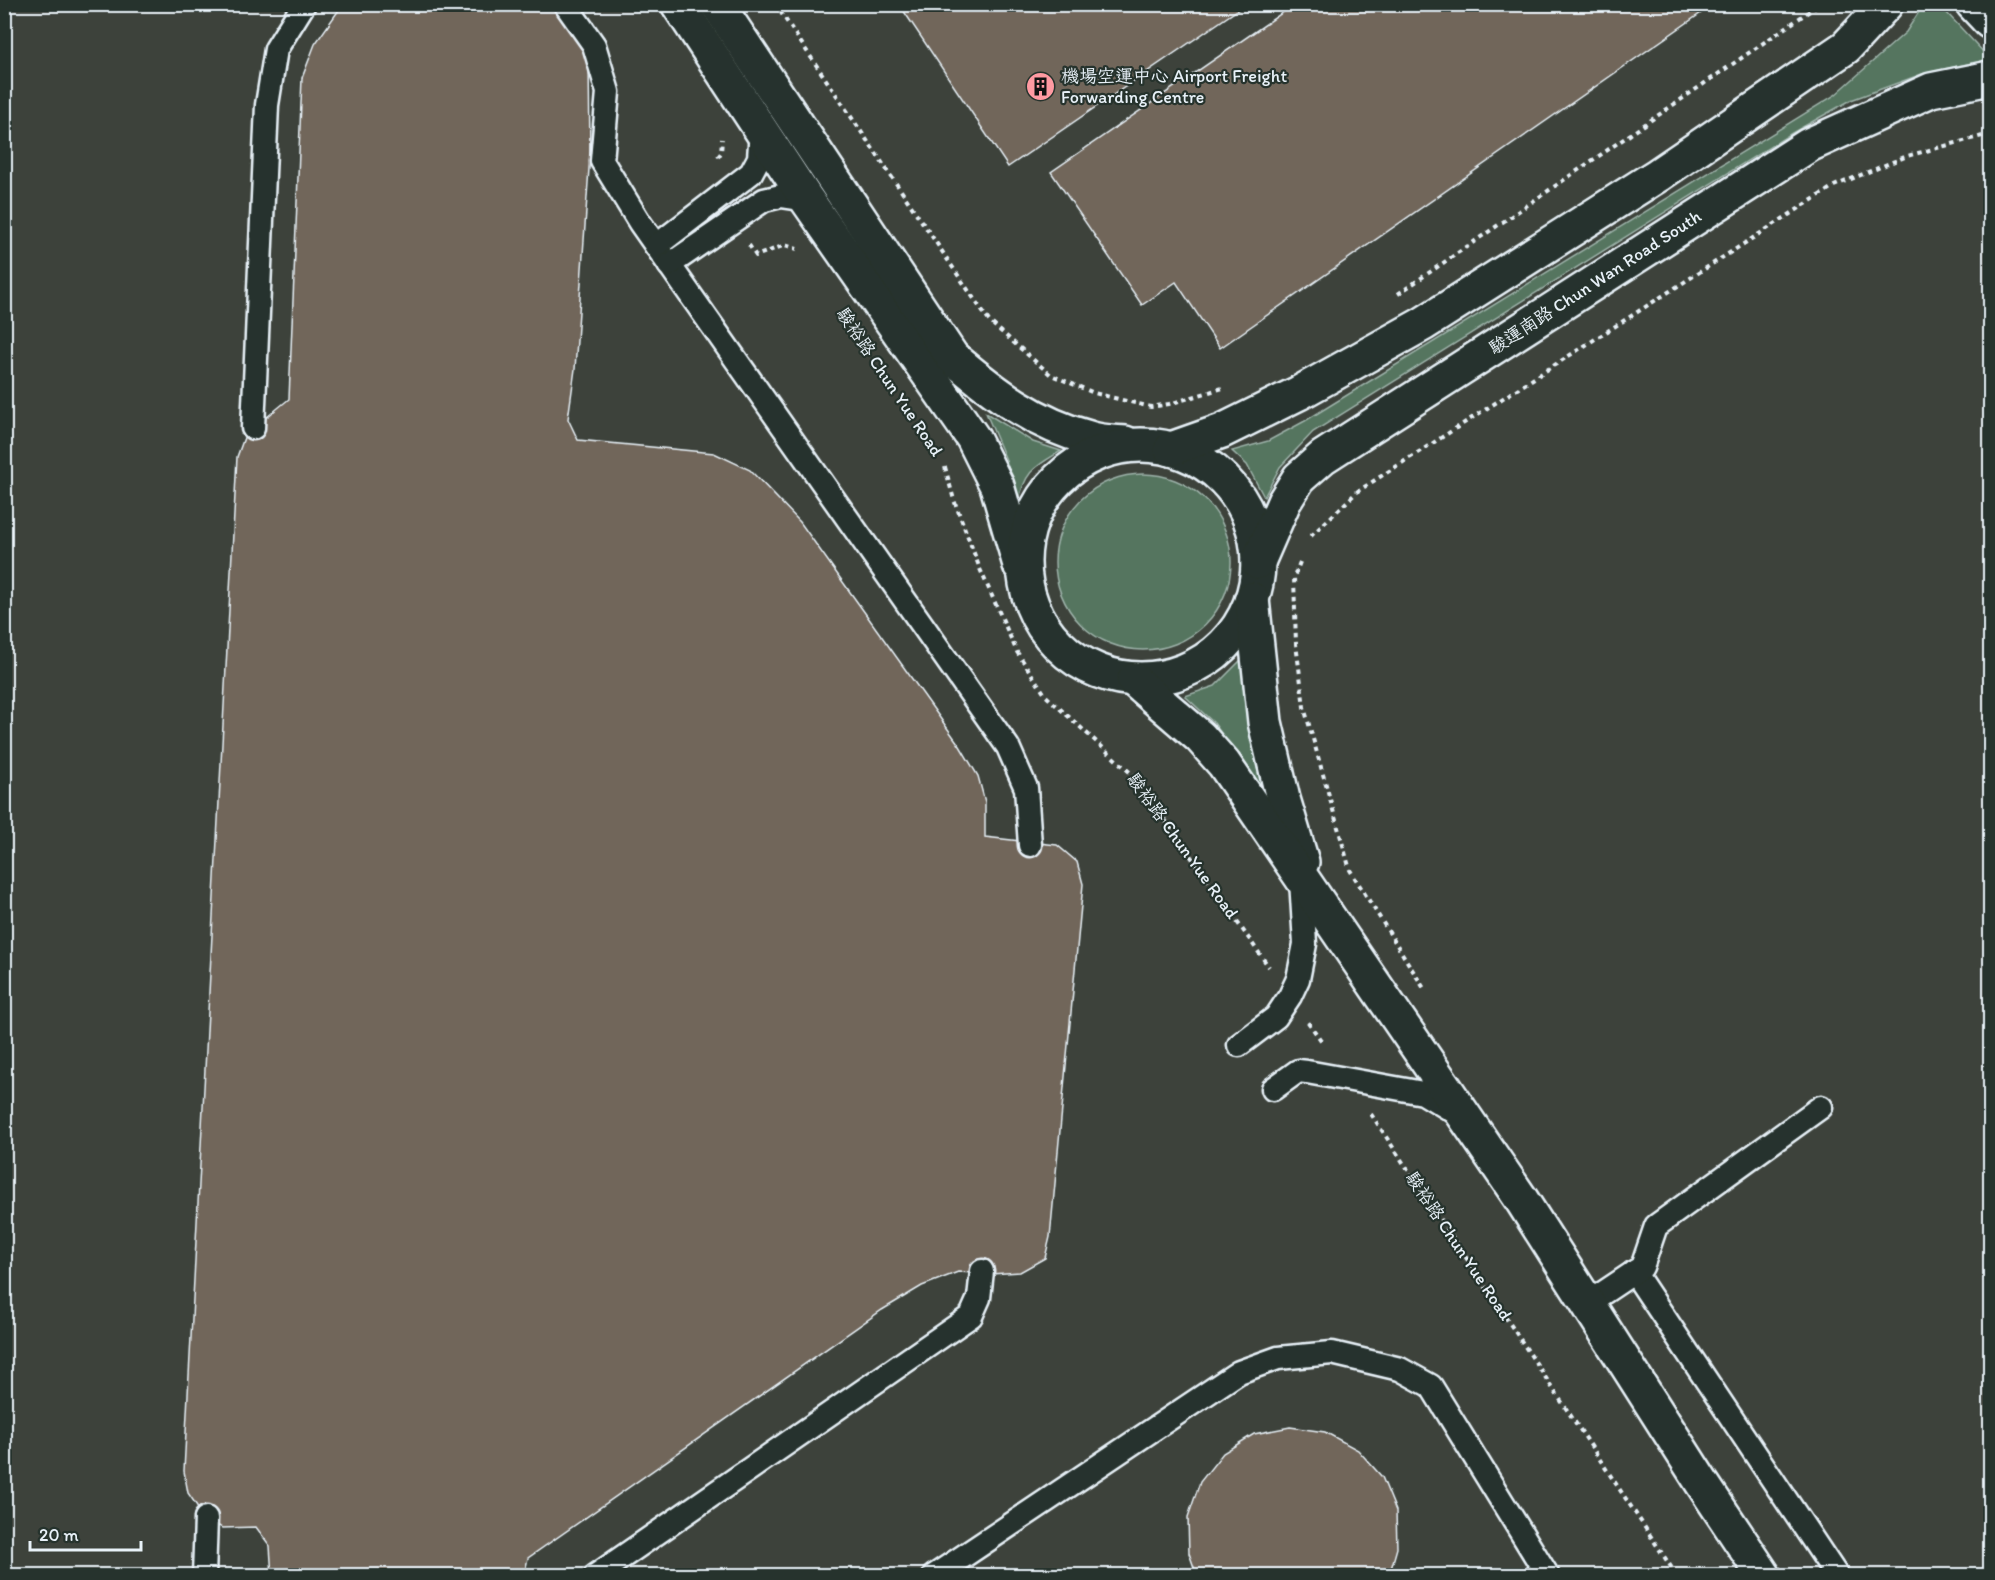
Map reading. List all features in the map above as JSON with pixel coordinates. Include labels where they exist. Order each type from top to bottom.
[{"type":"street","name":"駿裕路 Chun Yue Road","points":[[678,4],[807,200],[973,438],[997,486],[1027,590]]},
{"type":"street","points":[[717,4],[952,357],[988,388],[1021,410],[1055,428],[1091,439],[1171,449],[1199,460],[1224,479],[1242,503],[1254,531],[1258,562],[1252,599],[1265,722],[1306,886]]},
{"type":"street","points":[[1171,449],[1222,431],[1299,393],[1423,324],[1658,175],[1846,47],[1886,4]]},
{"type":"street","points":[[1973,4],[1990,22]]},
{"type":"street","name":"駿運南路 Chun Wan Road South","points":[[1258,562],[1284,502],[1299,478],[1323,457],[1809,145],[1931,90],[1990,78]]},
{"type":"street","points":[[1136,445],[1102,451],[1072,467],[1047,492],[1031,522],[1024,556],[1027,590],[1042,625],[1066,652],[1098,671],[1134,680],[1172,676],[1207,660],[1235,634],[1252,599]]},
{"type":"street","points":[[1134,680],[1200,737],[1224,764],[1521,1199],[1702,1483],[1764,1575]]},
{"type":"lane","points":[[253,428],[267,105],[276,49],[304,4]]},
{"type":"lane","points":[[565,4],[594,45],[609,92],[602,161],[669,265],[1008,747],[1026,788],[1030,845]]},
{"type":"lane","points":[[656,246],[719,200],[751,173],[759,158],[761,130]]},
{"type":"lane","points":[[669,265],[764,200],[781,196],[807,200]]},
{"type":"lane","points":[[1239,1045],[1276,1017],[1298,979],[1305,944],[1306,886]]},
{"type":"lane","points":[[1273,1089],[1298,1071],[1423,1093],[1465,1118]]},
{"type":"lane","points":[[1588,1304],[1642,1267],[1656,1226],[1821,1107]]},
{"type":"lane","points":[[595,1575],[971,1316],[979,1298],[982,1271]]},
{"type":"lane","points":[[1634,1272],[1837,1575]]},
{"type":"lane","points":[[934,1575],[1239,1372],[1278,1358],[1332,1353],[1400,1369],[1431,1386],[1548,1575]]},
{"type":"lane","points":[[204,1575],[206,1518]]},
{"type":"path","points":[[775,4],[989,321],[1051,375],[1094,393],[1151,407],[1169,404],[1234,384]]},
{"type":"path","points":[[1389,300],[1820,4]]},
{"type":"path","points":[[719,200],[704,178],[721,153],[723,133]]},
{"type":"path","points":[[1307,545],[1311,535],[1358,491],[1834,186],[1907,156],[1990,134]]},
{"type":"path","points":[[733,220],[756,256],[785,245],[804,252]]},
{"type":"path","name":"駿裕路 Chun Yue Road","points":[[942,456],[954,500],[980,569],[1022,661],[1046,696],[1134,776],[1348,1080],[1677,1575]]},
{"type":"path","points":[[1302,556],[1294,577],[1296,644],[1305,713],[1350,870],[1425,991]]},
{"type":"shaded area","points":[[5,5],[1990,5],[1990,1575],[5,1576]]},
{"type":"green space","points":[[1924,4],[1941,5],[1990,59],[1922,74],[1851,100],[1792,133],[1313,432],[1280,467],[1264,497],[1247,465],[1232,451],[1268,441],[1305,421],[1835,95],[1906,32]]},
{"type":"green space","points":[[986,413],[1033,442],[1061,451],[1043,462],[1027,477],[1018,504],[1006,460]]},
{"type":"green space","points":[[1143,474],[1177,481],[1192,489],[1205,500],[1216,513],[1224,528],[1231,562],[1224,596],[1216,611],[1205,624],[1192,635],[1177,643],[1143,650],[1109,643],[1094,635],[1081,624],[1070,611],[1062,596],[1055,562],[1062,528],[1070,513],[1081,500],[1094,489],[1109,481]]},
{"type":"green space","points":[[1241,660],[1245,704],[1257,768],[1274,814],[1214,723],[1185,696],[1215,686]]},
{"type":"building","points":[[343,4],[548,4],[570,28],[589,62],[590,154],[575,369],[568,419],[578,440],[714,453],[750,470],[800,522],[960,746],[978,776],[985,802],[985,837],[1057,845],[1077,862],[1083,884],[1050,1237],[1045,1258],[1020,1272],[991,1274],[958,1272],[922,1286],[882,1310],[528,1558],[524,1576],[272,1576],[270,1546],[256,1527],[222,1528],[203,1515],[188,1493],[184,1471],[237,457],[245,435],[289,399],[302,78],[315,44]]},
{"type":"building","name":"機場空運中心 Airport Freight Forwarding Centre","points":[[899,4],[1246,4],[1008,167]]},
{"type":"building","points":[[1295,4],[1714,4],[1220,348],[1176,282],[1142,305],[1051,172]]},
{"type":"building","points":[[1290,1427],[1325,1432],[1358,1450],[1382,1477],[1396,1511],[1397,1548],[1389,1576],[1197,1576],[1189,1553],[1188,1517],[1200,1482],[1223,1453],[1254,1434]]},
{"type":"place","name":"機場空運中心 Airport Freight Forwarding Centre","points":[[1040,86]]}]
